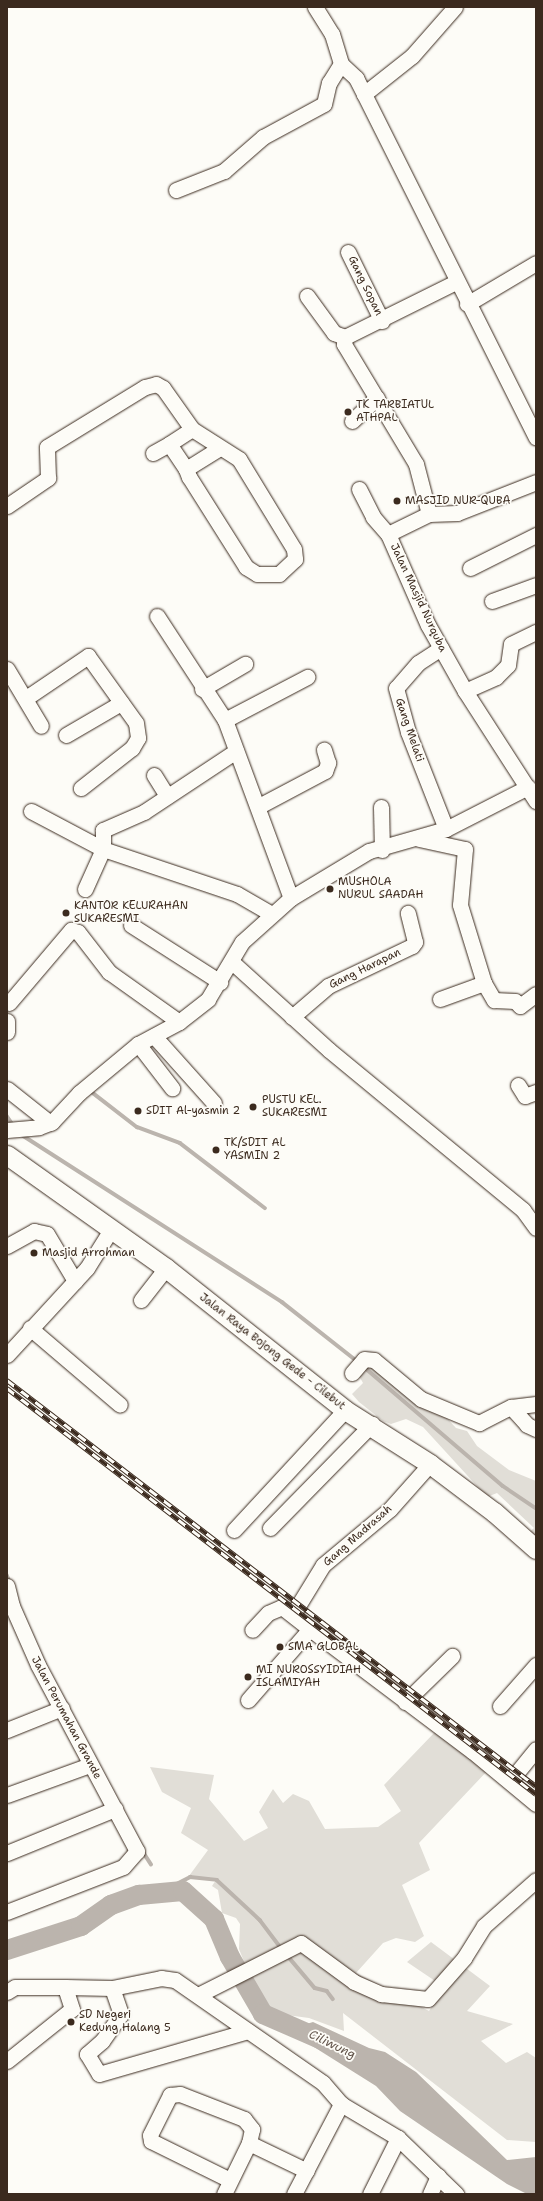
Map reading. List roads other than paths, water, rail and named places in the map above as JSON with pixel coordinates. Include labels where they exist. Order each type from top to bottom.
[{"type":"main road","name":"Jalan Raya Bojong Gede - Cilebut","points":[[7,1155],[112,1228],[166,1268],[345,1410],[372,1424],[430,1464],[494,1512],[536,1549]]},
{"type":"street","points":[[315,7],[332,34],[341,64],[356,78],[467,304],[536,437]]},
{"type":"street","points":[[364,94],[412,56],[455,7]]},
{"type":"street","points":[[176,190],[224,171],[263,137],[324,104],[329,83],[341,64]]},
{"type":"street","name":"Gang Sopan","points":[[348,252],[382,321]]},
{"type":"street","points":[[467,304],[536,263]]},
{"type":"street","points":[[306,296],[334,333],[345,337],[382,321],[456,282]]},
{"type":"street","points":[[345,337],[348,354],[378,398],[416,464],[429,514],[457,513],[536,482]]},
{"type":"street","points":[[7,506],[48,478],[47,447],[144,387],[156,384],[163,388],[192,429],[219,448],[239,459],[294,549],[295,560],[279,574],[257,574],[246,567],[169,444]]},
{"type":"street","points":[[352,421],[378,398]]},
{"type":"street","points":[[153,452],[169,444],[192,429]]},
{"type":"street","points":[[186,469],[219,448]]},
{"type":"street","points":[[359,489],[373,517],[388,534]]},
{"type":"street","name":"Jalan Masjid Nurquba","points":[[429,514],[388,534],[441,648],[465,691],[532,791]]},
{"type":"street","points":[[470,568],[536,535]]},
{"type":"street","points":[[492,601],[536,585]]},
{"type":"street","points":[[157,616],[202,689],[225,720],[259,806],[291,898]]},
{"type":"street","points":[[465,691],[500,674],[508,665],[512,644],[536,632]]},
{"type":"street","name":"Gang Melati","points":[[441,648],[403,676],[396,688],[406,725],[446,829]]},
{"type":"street","points":[[26,698],[88,656],[136,723],[138,738],[132,748],[82,788]]},
{"type":"street","points":[[202,689],[245,664]]},
{"type":"street","points":[[7,668],[26,698],[40,726]]},
{"type":"street","points":[[225,720],[308,677]]},
{"type":"street","points":[[66,735],[121,703]]},
{"type":"street","points":[[259,806],[325,771],[328,764],[324,750]]},
{"type":"street","points":[[85,889],[103,849],[103,830],[144,812],[236,751]]},
{"type":"street","points":[[154,775],[168,796]]},
{"type":"street","points":[[7,1130],[45,1125],[79,1093],[138,1044],[179,1022],[208,1000],[232,962],[242,942],[271,914],[291,898],[369,851],[382,850],[419,839],[446,829],[532,791]]},
{"type":"street","points":[[381,807],[382,850]]},
{"type":"street","points":[[31,810],[103,849],[238,894],[271,914]]},
{"type":"street","points":[[419,839],[465,849],[460,899],[484,982],[494,1000],[515,1001],[520,1006],[536,994]]},
{"type":"street","name":"Gang Harapan","points":[[292,1017],[328,986],[412,946],[415,942],[408,914]]},
{"type":"street","points":[[131,925],[220,982]]},
{"type":"street","points":[[9,1003],[71,930],[78,932],[109,972],[179,1022]]},
{"type":"street","points":[[232,962],[292,1017],[523,1210],[536,1228]]},
{"type":"street","points":[[440,999],[484,982]]},
{"type":"street","points":[[7,1021],[7,1032]]},
{"type":"street","points":[[154,1036],[214,1103]]},
{"type":"street","points":[[138,1044],[172,1088]]},
{"type":"street","points":[[518,1085],[524,1096],[536,1092]]},
{"type":"street","points":[[7,1089],[45,1125]]},
{"type":"street","points":[[7,1355],[30,1328],[75,1281],[112,1228]]},
{"type":"street","points":[[7,1246],[34,1231],[47,1234],[75,1281]]},
{"type":"street","points":[[141,1300],[166,1268]]},
{"type":"street","points":[[30,1328],[120,1405]]},
{"type":"street","points":[[353,1372],[364,1359],[374,1360],[399,1384],[427,1402],[479,1423],[511,1407],[536,1404]]},
{"type":"street","points":[[511,1407],[527,1425],[536,1429]]},
{"type":"street","points":[[234,1530],[345,1410]]},
{"type":"street","points":[[270,1528],[372,1424]]},
{"type":"street","name":"Gang Madrasah","points":[[293,1614],[323,1565],[390,1509],[430,1464]]},
{"type":"street","name":"Jalan Perumahan Grande","points":[[7,1586],[23,1634],[90,1765],[135,1845],[136,1856],[123,1867],[7,1912]]},
{"type":"street","points":[[252,1630],[276,1608],[293,1614],[310,1629],[510,1781],[536,1804]]},
{"type":"street","points":[[248,1700],[310,1629]]},
{"type":"street","points":[[405,1702],[452,1656]]},
{"type":"street","points":[[500,1706],[536,1666]]},
{"type":"street","points":[[7,1730],[62,1708]]},
{"type":"street","points":[[510,1781],[536,1749]]},
{"type":"street","points":[[7,1795],[90,1765]]},
{"type":"street","points":[[7,1853],[116,1809]]},
{"type":"street","points":[[198,1995],[301,1943],[354,1982],[381,1994],[428,1999],[464,1958],[484,1926],[536,1880]]},
{"type":"street","points":[[7,1992],[15,1987],[112,1988],[168,1978],[183,1984],[323,2083],[341,2104],[398,2138],[456,2194]]},
{"type":"street","points":[[7,2061],[72,2009],[65,1987]]},
{"type":"street","points":[[112,1988],[121,2014],[102,2041],[87,2054],[99,2074],[248,2031]]},
{"type":"street","points":[[174,2092],[244,2119],[252,2129],[249,2143],[227,2187],[154,2145],[150,2135],[165,2101],[174,2092]]},
{"type":"street","points":[[294,2194],[341,2104]]},
{"type":"street","points":[[370,2194],[398,2138]]},
{"type":"street","points":[[249,2143],[307,2171]]},
{"type":"street","points":[[430,2194],[438,2176]]},
{"type":"water","points":[[313,2022],[369,2048],[385,2052],[416,2072],[507,2160],[536,2157],[536,2194],[527,2194],[507,2184],[400,2111],[376,2086],[298,2037],[297,2027]]},
{"type":"waterway","points":[[93,1093],[137,1127],[180,1143],[265,1208]]},
{"type":"waterway","points":[[7,1116],[13,1125]]},
{"type":"waterway","points":[[19,1133],[282,1302],[357,1361]]},
{"type":"waterway","points":[[363,1366],[503,1486],[536,1508]]},
{"type":"waterway","points":[[7,1575],[10,1582]]},
{"type":"waterway","points":[[142,1850],[151,1864]]},
{"type":"waterway","name":"Ciliwung","points":[[161,1892],[190,1877],[217,1880],[260,1920],[282,1949]]},
{"type":"waterway","name":"Ciliwung","points":[[7,1950],[81,1926],[111,1905],[139,1895],[183,1891],[214,1919],[230,1957],[263,2014],[320,2039]]},
{"type":"waterway","name":"Ciliwung","points":[[287,1955],[315,1988],[327,1991],[333,1999]]},
{"type":"railway","points":[[7,1380],[536,1786]]},
{"type":"railway","points":[[7,1388],[536,1794]]},
{"type":"place","name":"TK TARBIATUL ATHPAL","points":[[348,412]]},
{"type":"place","name":"MASJID NUR-QUBA","points":[[397,501]]},
{"type":"place","name":"MUSHOLA NURUL SAADAH","points":[[330,889]]},
{"type":"place","name":"KANTOR KELURAHAN SUKARESMI","points":[[66,913]]},
{"type":"place","name":"PUSTU KEL. SUKARESMI","points":[[253,1107]]},
{"type":"place","name":"SDIT Al-yasmin 2","points":[[138,1111]]},
{"type":"place","name":"TK/SDIT AL YASMIN 2","points":[[216,1150]]},
{"type":"place","name":"Masjid Arrohman","points":[[34,1253]]},
{"type":"place","name":"SMA GLOBAL","points":[[280,1647]]},
{"type":"place","name":"MI NUROSSYIDIAH ISLAMIYAH","points":[[248,1677]]},
{"type":"place","name":"SD Negeri Kedung Halang 5","points":[[71,2022]]}]
